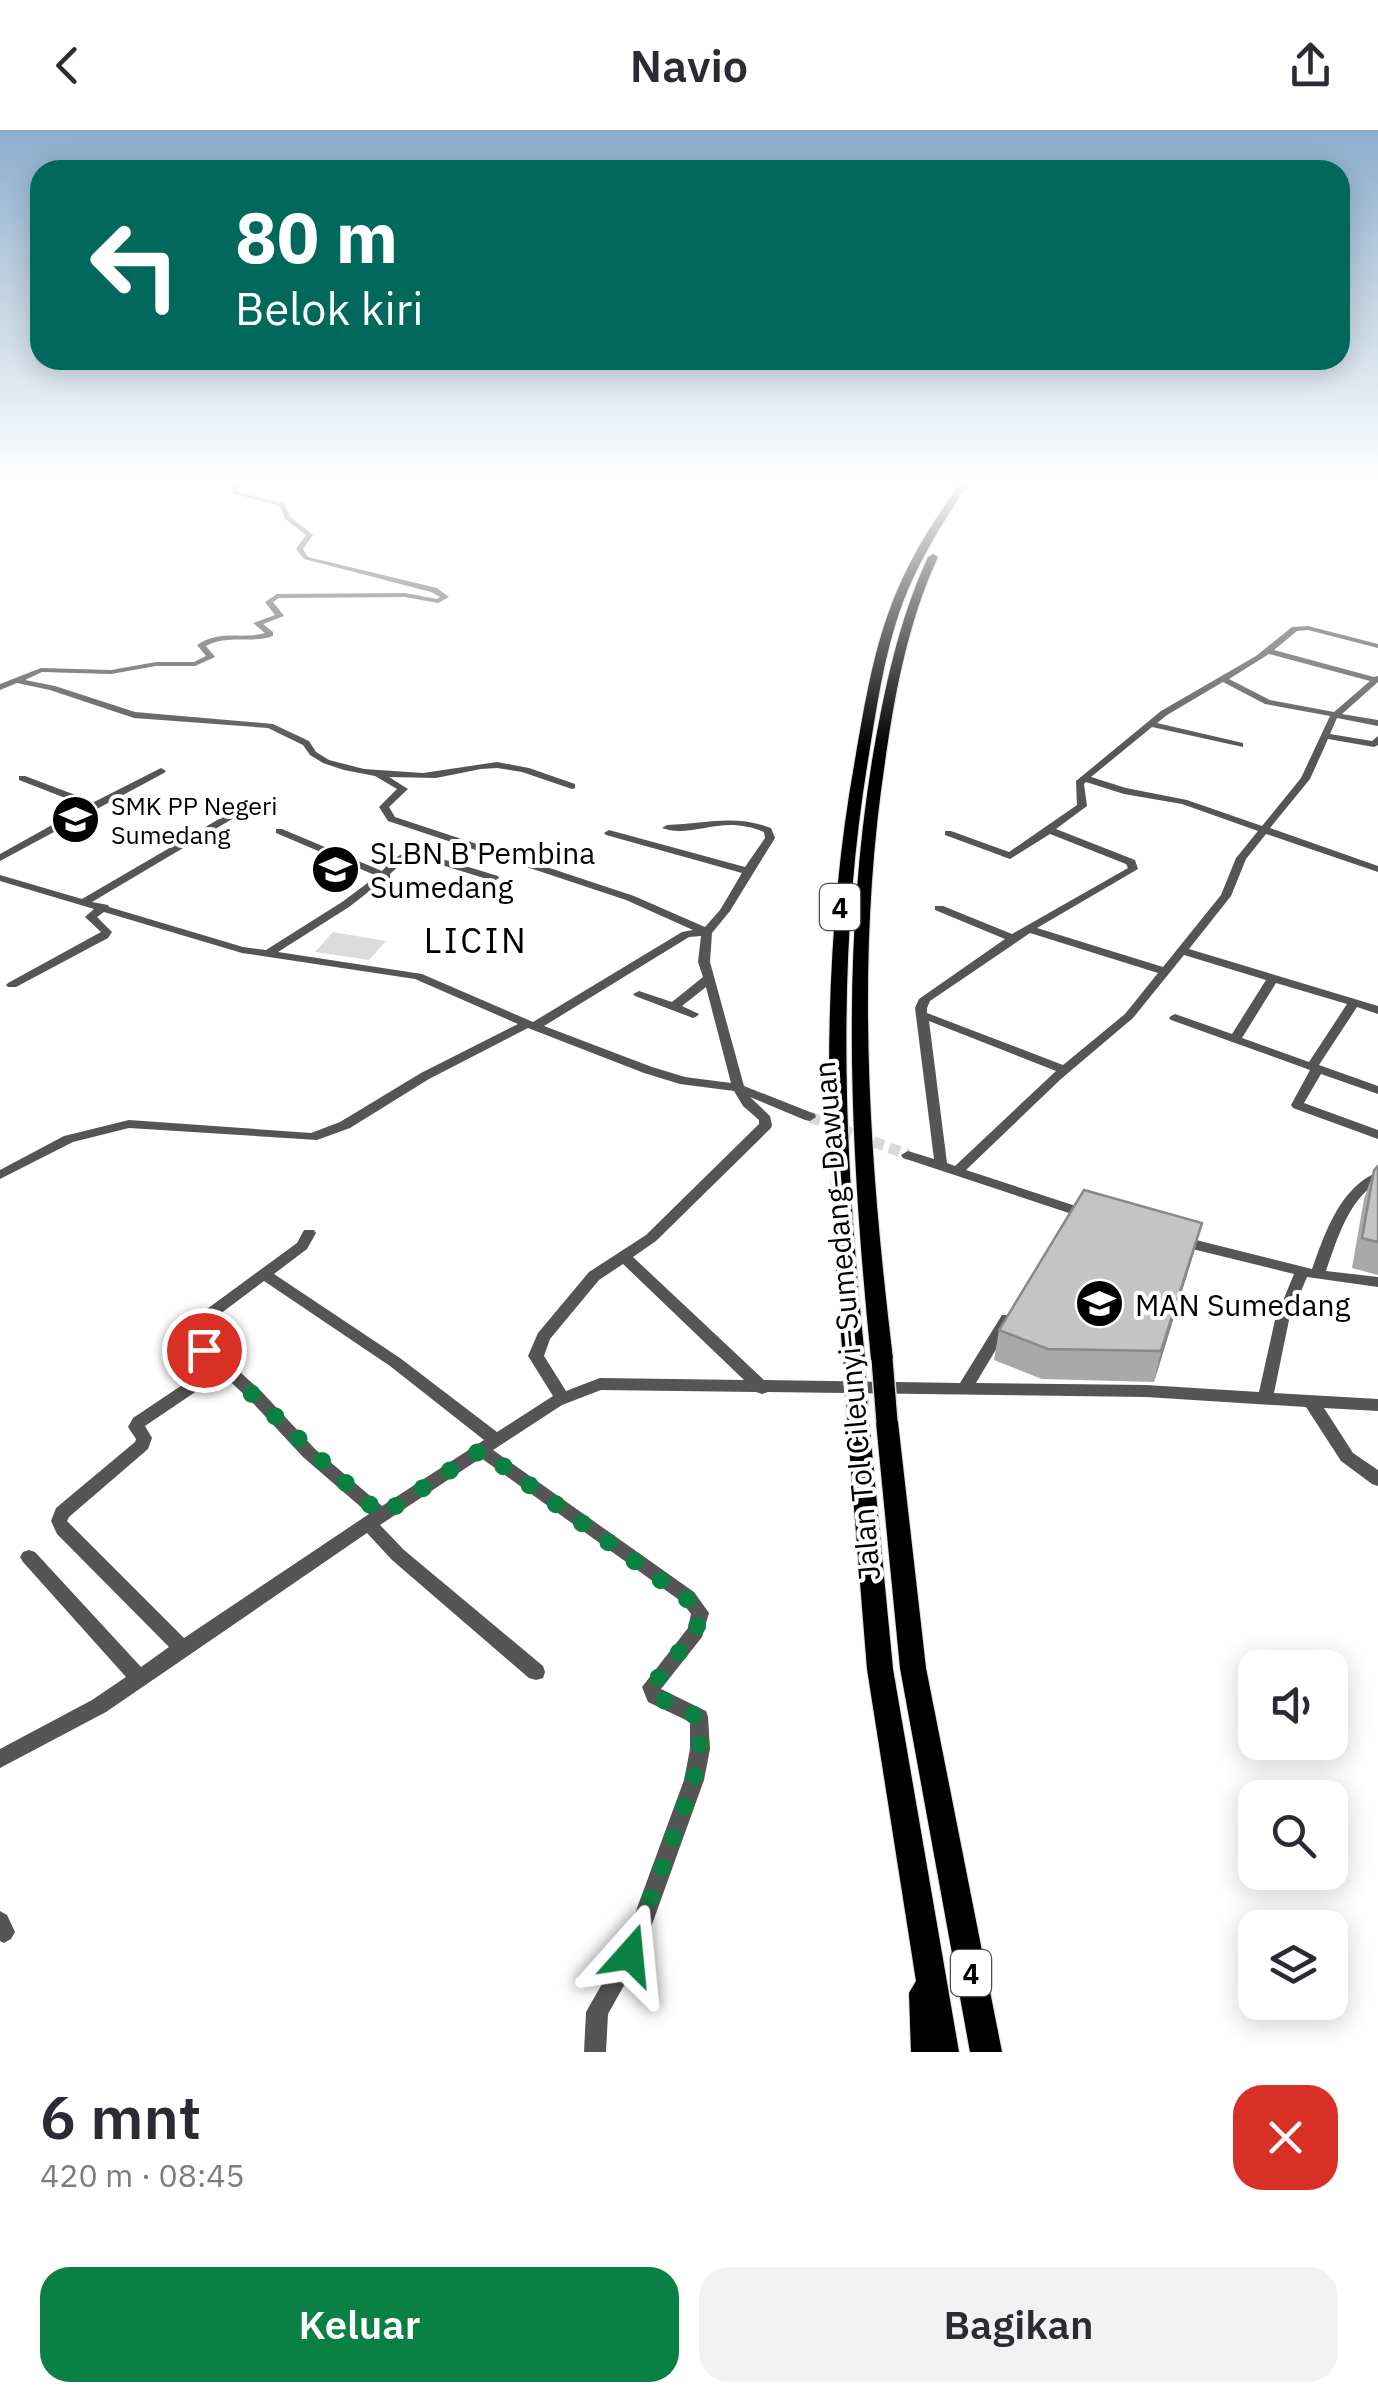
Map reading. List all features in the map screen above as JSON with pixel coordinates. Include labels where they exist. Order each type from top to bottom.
[{"type":"highway","name":"Jalan Tol Cileunyi–Sumedang–Dawuan","points":[[913,570],[887,634],[853,799],[842,874],[834,1053],[842,1242],[880,1669],[943,2052]]},
{"type":"highway","name":"Jalan Tol Cileunyi–Sumedang–Dawuan","points":[[927,570],[901,634],[870,800],[861,876],[857,1054],[868,1242],[914,1668],[986,2052]]},
{"type":"highway","points":[[918,1896],[927,2052]]},
{"type":"street","points":[[0,687],[43,670],[79,672],[203,662],[211,657],[201,645],[213,638],[235,634],[262,638],[270,634],[257,623],[281,615],[270,602],[277,596],[405,595],[438,601],[445,597],[434,590],[353,570]]},
{"type":"street","points":[[948,832],[1010,856],[1082,806],[1077,791],[1084,778],[1150,724],[1300,628],[1378,646]]},
{"type":"street","points":[[1269,651],[1377,679]]},
{"type":"street","points":[[54,688],[68,684],[79,672]]},
{"type":"street","points":[[1224,679],[1262,700],[1378,723]]},
{"type":"street","points":[[958,1170],[1064,1070],[1115,1030],[1226,896],[1241,858],[1306,779],[1334,716],[1377,679]]},
{"type":"street","points":[[15,680],[54,688],[134,715],[160,714],[199,723],[276,727],[306,743],[320,760],[376,774],[429,776],[498,765],[572,786]]},
{"type":"street","points":[[1150,724],[1240,745]]},
{"type":"street","points":[[1326,736],[1374,744],[1378,739]]},
{"type":"street","points":[[0,858],[161,771]]},
{"type":"street","points":[[376,774],[403,788],[384,807],[391,819],[630,898],[707,932]]},
{"type":"street","points":[[22,778],[94,806]]},
{"type":"street","points":[[1084,778],[1124,791],[1184,802],[1378,869]]},
{"type":"street","points":[[86,902],[246,807]]},
{"type":"street","points":[[562,1398],[539,1364],[540,1342],[594,1276],[660,1230],[766,1125],[765,1118],[746,1103],[738,1088],[704,962],[707,932],[770,838],[768,830],[734,820],[696,829],[667,828]]},
{"type":"street","points":[[942,1166],[924,999],[1013,938],[1133,870],[1131,862],[1049,830]]},
{"type":"street","points":[[279,831],[386,876]]},
{"type":"street","points":[[609,833],[747,871]]},
{"type":"street","points":[[269,953],[386,876],[394,862],[417,852],[494,878]]},
{"type":"street","points":[[0,878],[242,950],[418,976],[530,1025],[681,1080],[738,1088],[810,1117]]},
{"type":"street","points":[[12,985],[104,936],[107,932],[90,919],[104,907]]},
{"type":"street","points":[[940,908],[1013,938]]},
{"type":"street","points":[[1028,930],[1164,971]]},
{"type":"street","points":[[0,1174],[68,1138],[129,1124],[312,1138],[345,1125],[425,1076],[530,1025],[686,934],[707,932]]},
{"type":"street","points":[[1182,951],[1378,1010]]},
{"type":"street","points":[[674,1007],[709,978]]},
{"type":"street","points":[[1235,1040],[1274,978]]},
{"type":"street","points":[[639,994],[693,1014]]},
{"type":"street","points":[[1354,1003],[1314,1068],[1297,1105],[1378,1135]]},
{"type":"street","points":[[923,1015],[1064,1070]]},
{"type":"street","points":[[1175,1018],[1378,1090]]},
{"type":"street","points":[[908,1155],[1103,1219]]},
{"type":"street","points":[[1264,1398],[1282,1320],[1361,1184],[1378,1176]]},
{"type":"street","points":[[1063,1226],[1073,1210]]},
{"type":"street","points":[[308,1233],[305,1244],[186,1332],[375,1520],[398,1554],[536,1672]]},
{"type":"street","points":[[1169,1238],[1309,1273],[1378,1282]]},
{"type":"street","points":[[624,1256],[762,1388]]},
{"type":"street","points":[[264,1274],[395,1362],[488,1445],[688,1598],[700,1613],[696,1631],[651,1687],[655,1696],[698,1717],[700,1750],[694,1780],[630,1955],[597,2012],[595,2052]]},
{"type":"street","points":[[964,1390],[1014,1308]]},
{"type":"street","points":[[182,1648],[59,1521],[62,1513],[142,1444],[144,1438],[136,1427],[139,1422],[222,1366]]},
{"type":"street","points":[[0,1759],[99,1706],[488,1445],[562,1398],[585,1388],[617,1382],[762,1388],[1146,1391],[1378,1405]]},
{"type":"street","points":[[1311,1401],[1347,1458],[1378,1479]]},
{"type":"street","points":[[29,1557],[139,1678]]},
{"type":"shaded area","points":[[333,932],[386,941],[369,960],[315,952]]},
{"type":"building","points":[[1378,1166],[1378,1242],[1362,1238],[1374,1170]]},
{"type":"building","name":"MAN Sumedang","points":[[1084,1190],[1202,1223],[1161,1351],[1048,1349],[999,1330]]},
{"type":"tunnel","points":[[810,1117],[908,1155]]},
{"type":"place","name":"SMK PP Negeri Sumedang","points":[[76,819]]},
{"type":"place","name":"SLBN B Pembina Sumedang","points":[[335,869]]},
{"type":"place","name":"MAN Sumedang","points":[[1100,1304]]},
{"type":"district","name":"LICIN","points":[[476,940]]},
{"type":"route","points":[[204,1350],[310,1453],[382,1515],[481,1450],[695,1605],[700,1613],[696,1631],[651,1687],[655,1696],[698,1717],[700,1750],[690,1792],[630,1955]]}]
